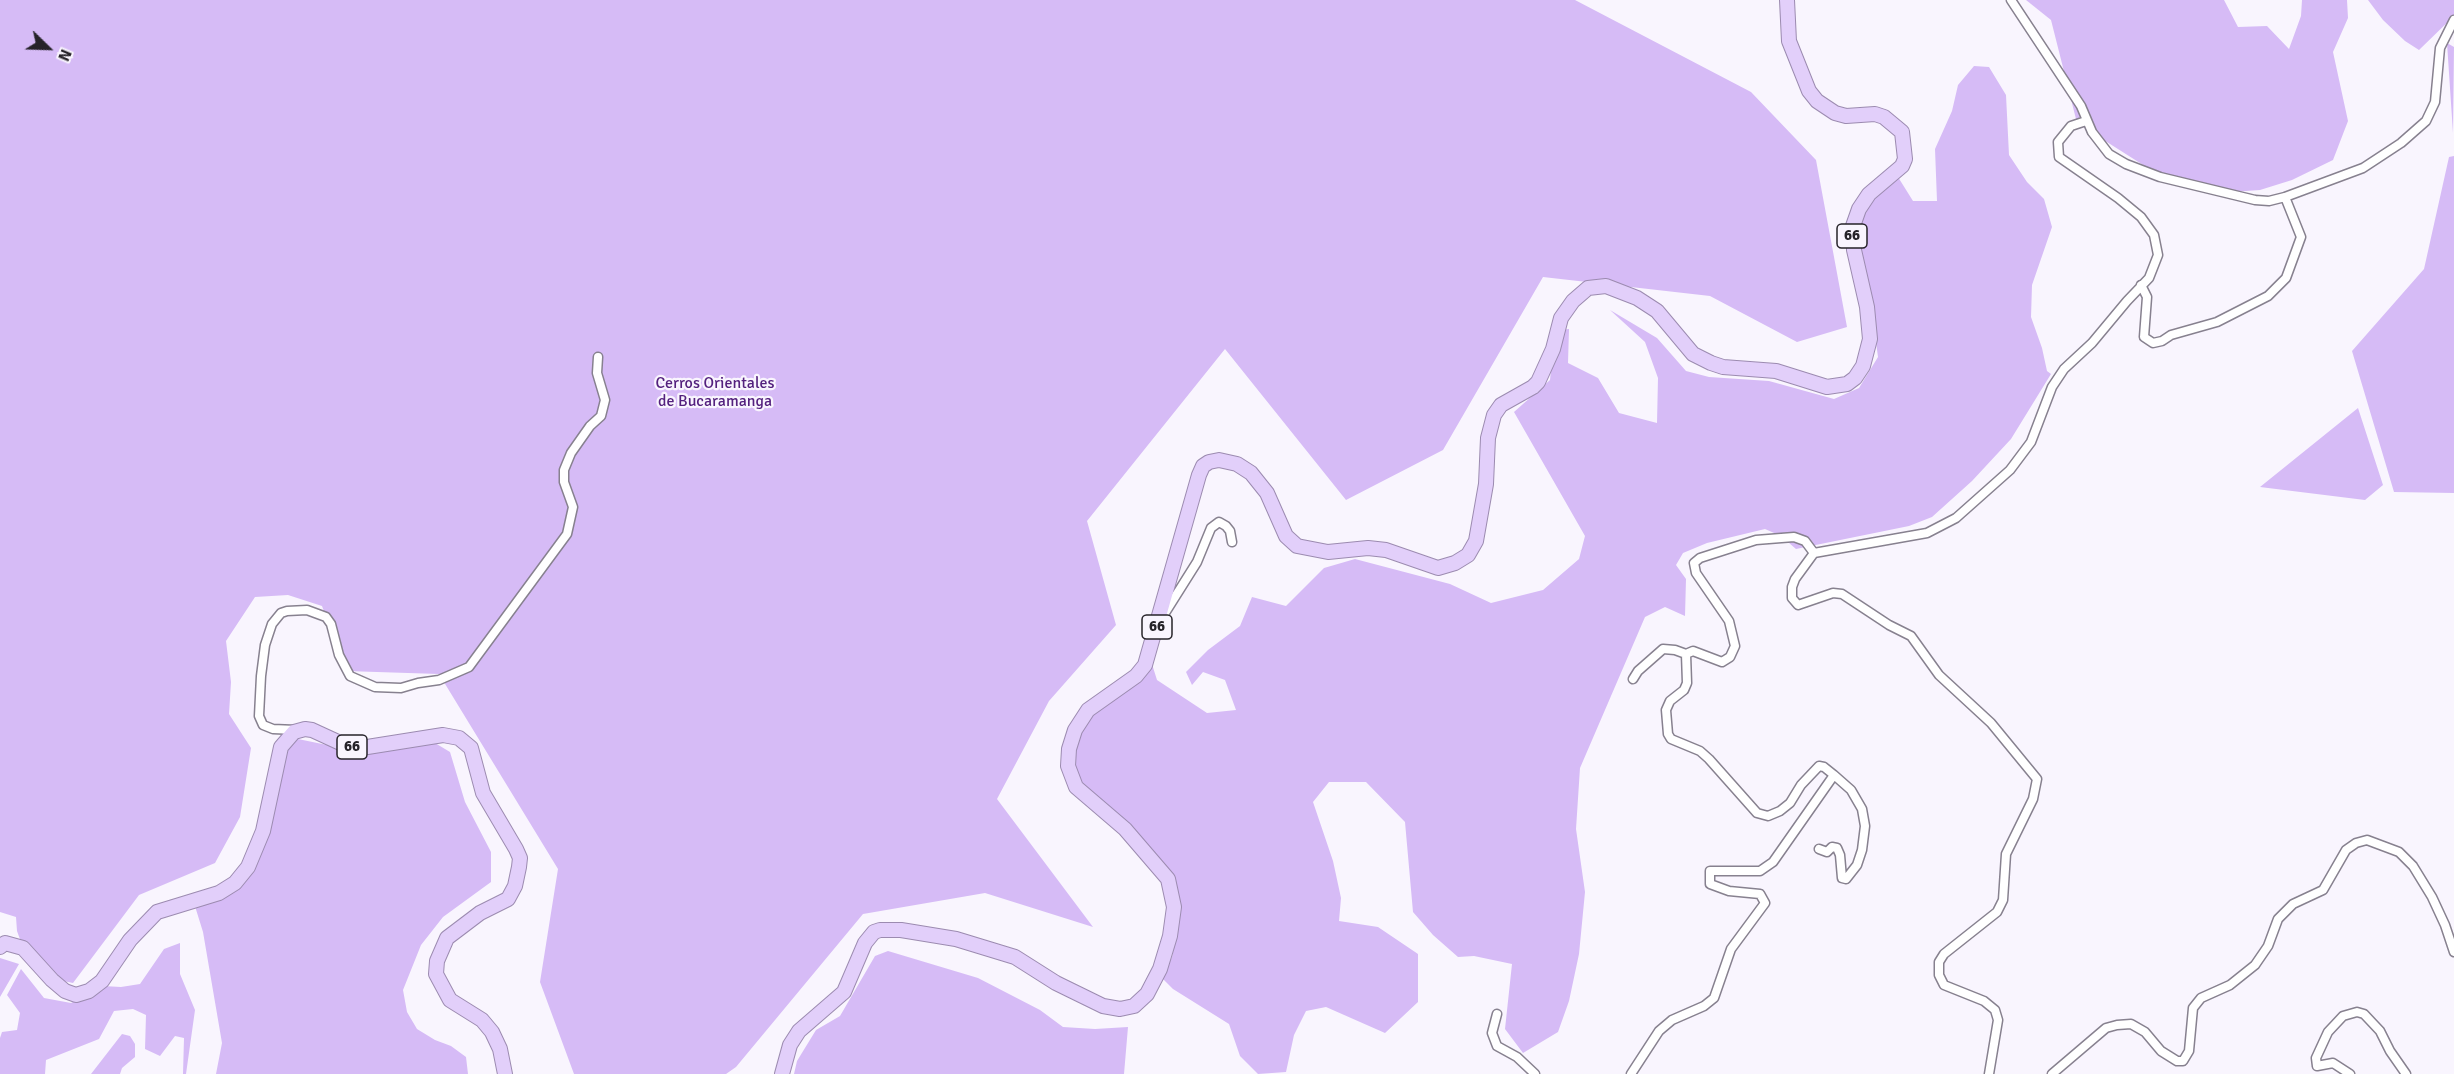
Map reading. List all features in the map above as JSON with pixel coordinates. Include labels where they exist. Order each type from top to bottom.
[{"type":"highway","name":"66","points":[[782,1074],[790,1045],[799,1031],[843,992],[865,943],[874,932],[880,930],[901,930],[956,939],[1015,957],[1056,983],[1103,1006],[1120,1009],[1134,1006],[1147,994],[1160,969],[1170,936],[1174,907],[1168,879],[1125,829],[1076,787],[1068,766],[1069,749],[1074,730],[1088,710],[1136,676],[1145,664],[1197,482],[1203,466],[1209,462],[1219,460],[1237,464],[1251,473],[1268,493],[1286,536],[1297,546],[1328,552],[1368,548],[1386,550],[1438,567],[1455,563],[1468,555],[1476,541],[1480,524],[1488,438],[1494,415],[1502,405],[1538,382],[1553,349],[1561,318],[1573,301],[1588,288],[1606,286],[1637,298],[1657,311],[1693,354],[1711,363],[1776,370],[1827,387],[1847,384],[1855,378],[1863,366],[1870,339],[1867,307],[1854,250],[1853,226],[1859,209],[1869,194],[1902,166],[1905,159],[1902,132],[1884,117],[1875,114],[1846,116],[1835,113],[1817,101],[1809,91],[1789,41],[1787,0]]},
{"type":"highway","name":"66","points":[[300,730],[312,730],[350,747],[361,748],[443,735],[459,738],[471,748],[483,794],[520,858],[518,876],[508,899],[480,913],[447,938],[437,961],[436,974],[450,1000],[482,1020],[492,1032],[500,1049],[505,1074]]},
{"type":"highway","points":[[0,946],[5,943],[23,948],[65,991],[76,995],[89,991],[102,981],[130,940],[157,912],[219,893],[235,883],[248,867],[263,831],[280,747],[289,736],[300,730]]},
{"type":"street","points":[[2011,0],[2081,106],[2086,121],[2109,154],[2126,164],[2160,177],[2255,200],[2270,201],[2371,163],[2401,143],[2426,121],[2435,102],[2440,48],[2454,20]]},
{"type":"street","points":[[1989,1074],[1998,1020],[1995,1010],[1984,1000],[1944,985],[1939,975],[1939,962],[1944,954],[1997,912],[2003,900],[2006,854],[2033,799],[2037,780],[1991,723],[1939,675],[1911,636],[1889,625],[1842,594],[1833,593],[1798,605],[1792,598],[1792,586],[1814,553],[1927,533],[1956,518],[2010,470],[2031,442],[2052,387],[2064,369],[2092,343],[2149,278],[2157,264],[2158,255],[2154,235],[2141,217],[2059,157],[2058,142],[2071,126],[2086,121]]},
{"type":"street","points":[[2141,285],[2147,297],[2144,338],[2153,344],[2172,335],[2217,322],[2268,296],[2286,278],[2301,237],[2285,197]]},
{"type":"street","points":[[300,730],[273,729],[263,725],[259,716],[265,645],[272,624],[281,613],[307,610],[326,617],[331,624],[339,655],[350,676],[375,687],[401,688],[418,682],[439,680],[470,667],[567,534],[573,507],[564,482],[564,470],[581,438],[601,416],[605,400],[597,373],[598,357]]},
{"type":"street","points":[[1158,624],[1197,562],[1211,528],[1219,522],[1226,526],[1230,531],[1232,542]]},
{"type":"street","points":[[1633,679],[1638,671],[1663,650],[1686,654],[1693,651],[1722,662],[1730,657],[1735,646],[1729,621],[1696,573],[1694,563],[1700,558],[1756,540],[1794,537],[1805,541],[1814,553]]},
{"type":"street","points":[[1686,654],[1687,683],[1684,690],[1670,701],[1666,710],[1668,734],[1671,739],[1700,751],[1756,813],[1768,816],[1780,811],[1790,803],[1802,784],[1819,766],[1824,767],[1851,790],[1862,809],[1865,826],[1862,850],[1857,865],[1846,879],[1842,878],[1840,855],[1837,848],[1832,847],[1827,852],[1820,849]]},
{"type":"street","points":[[1631,1074],[1659,1031],[1672,1020],[1704,1006],[1714,998],[1731,949],[1765,903],[1760,894],[1729,891],[1710,884],[1710,871],[1760,871],[1773,862],[1834,776]]},
{"type":"street","points":[[2052,1074],[2106,1028],[2117,1024],[2131,1024],[2145,1032],[2161,1051],[2177,1061],[2183,1061],[2189,1051],[2193,1008],[2201,998],[2230,985],[2254,964],[2268,946],[2278,919],[2293,904],[2323,890],[2346,850],[2356,843],[2367,840],[2399,852],[2413,866],[2436,906],[2454,952]]},
{"type":"street","points":[[2350,1074],[2333,1063],[2317,1066],[2316,1058],[2328,1032],[2343,1016],[2357,1012],[2364,1014],[2380,1031],[2406,1074]]},
{"type":"street","points":[[1497,1014],[1492,1033],[1497,1046],[1517,1058],[1535,1074]]},
{"type":"green space","name":"Cerros Orientales de Bucaramanga","points":[[0,0],[1575,0],[1751,92],[1816,160],[1847,327],[1797,342],[1710,296],[1543,277],[1443,450],[1346,500],[1225,349],[1087,521],[1116,625],[1049,701],[997,799],[1093,927],[985,893],[863,914],[736,1067],[726,1074],[574,1074],[540,982],[558,869],[439,674],[346,671],[322,606],[288,595],[255,597],[226,641],[231,682],[229,714],[251,748],[240,817],[215,863],[139,895],[73,983],[49,978],[25,953],[17,931],[16,917],[0,912]]},
{"type":"green space","points":[[2026,0],[2224,0],[2238,27],[2267,26],[2289,49],[2301,16],[2302,0],[2347,0],[2348,18],[2333,52],[2348,121],[2333,160],[2292,180],[2260,190],[2217,193],[2151,170],[2077,123],[2051,20]]},
{"type":"green space","points":[[2368,0],[2454,0],[2454,16],[2419,50],[2405,41],[2383,20]]},
{"type":"green space","points":[[2447,43],[2454,47],[2453,133]]},
{"type":"green space","points":[[1974,66],[1989,67],[2006,95],[2009,155],[2027,182],[2044,199],[2052,227],[2032,285],[2031,317],[2047,371],[2051,374],[2011,439],[1972,481],[1932,517],[1909,526],[1796,549],[1781,536],[1765,529],[1707,543],[1683,553],[1676,565],[1686,579],[1685,616],[1665,607],[1645,617],[1580,768],[1576,829],[1585,892],[1579,954],[1569,1001],[1558,1032],[1523,1053],[1505,1029],[1512,964],[1474,956],[1458,957],[1433,935],[1413,912],[1405,822],[1366,782],[1329,782],[1313,802],[1333,861],[1341,898],[1339,921],[1378,927],[1418,954],[1418,1002],[1385,1033],[1326,1007],[1306,1011],[1294,1035],[1286,1072],[1258,1074],[1240,1056],[1229,1024],[1173,989],[1162,978],[1172,957],[1180,917],[1173,884],[1131,827],[1076,777],[1072,753],[1075,732],[1098,706],[1151,661],[1157,680],[1207,713],[1236,710],[1225,680],[1203,672],[1192,685],[1186,672],[1208,650],[1240,626],[1252,597],[1286,606],[1324,568],[1355,559],[1450,584],[1491,603],[1543,590],[1579,559],[1585,536],[1514,412],[1550,380],[1555,330],[1569,329],[1568,363],[1598,378],[1619,413],[1657,423],[1658,378],[1645,342],[1610,310],[1657,338],[1686,371],[1709,377],[1769,381],[1834,399],[1859,388],[1878,357],[1871,306],[1853,238],[1863,206],[1898,177],[1913,201],[1937,201],[1935,149],[1952,111],[1958,85]]},
{"type":"green space","points":[[2454,156],[2454,493],[2394,492],[2352,351],[2424,269],[2449,157]]},
{"type":"green space","points":[[2358,408],[2383,485],[2365,500],[2260,487]]},
{"type":"green space","points":[[298,739],[327,745],[382,748],[430,740],[450,752],[465,802],[491,852],[491,882],[443,917],[421,945],[403,990],[407,1012],[417,1029],[451,1046],[466,1057],[468,1074],[216,1074],[222,1043],[203,932],[194,903],[226,895],[256,836],[284,745]]},
{"type":"green space","points":[[180,943],[180,974],[195,1010],[186,1074],[183,1074],[184,1038],[175,1036],[160,1056],[145,1049],[146,1015],[133,1009],[114,1011],[99,1039],[46,1060],[45,1074],[0,1074],[0,1038],[2,1032],[17,1030],[20,1013],[7,995],[21,969],[44,998],[71,1003],[103,986],[121,987],[140,984],[164,949]]},
{"type":"green space","points":[[888,951],[978,978],[1040,1010],[1063,1027],[1095,1029],[1128,1027],[1124,1074],[794,1074],[797,1061],[816,1030],[840,1016],[875,956]]},
{"type":"green space","points":[[0,958],[19,964],[0,997]]},
{"type":"green space","points":[[122,1034],[130,1036],[135,1044],[135,1057],[122,1068],[120,1074],[91,1074]]}]
